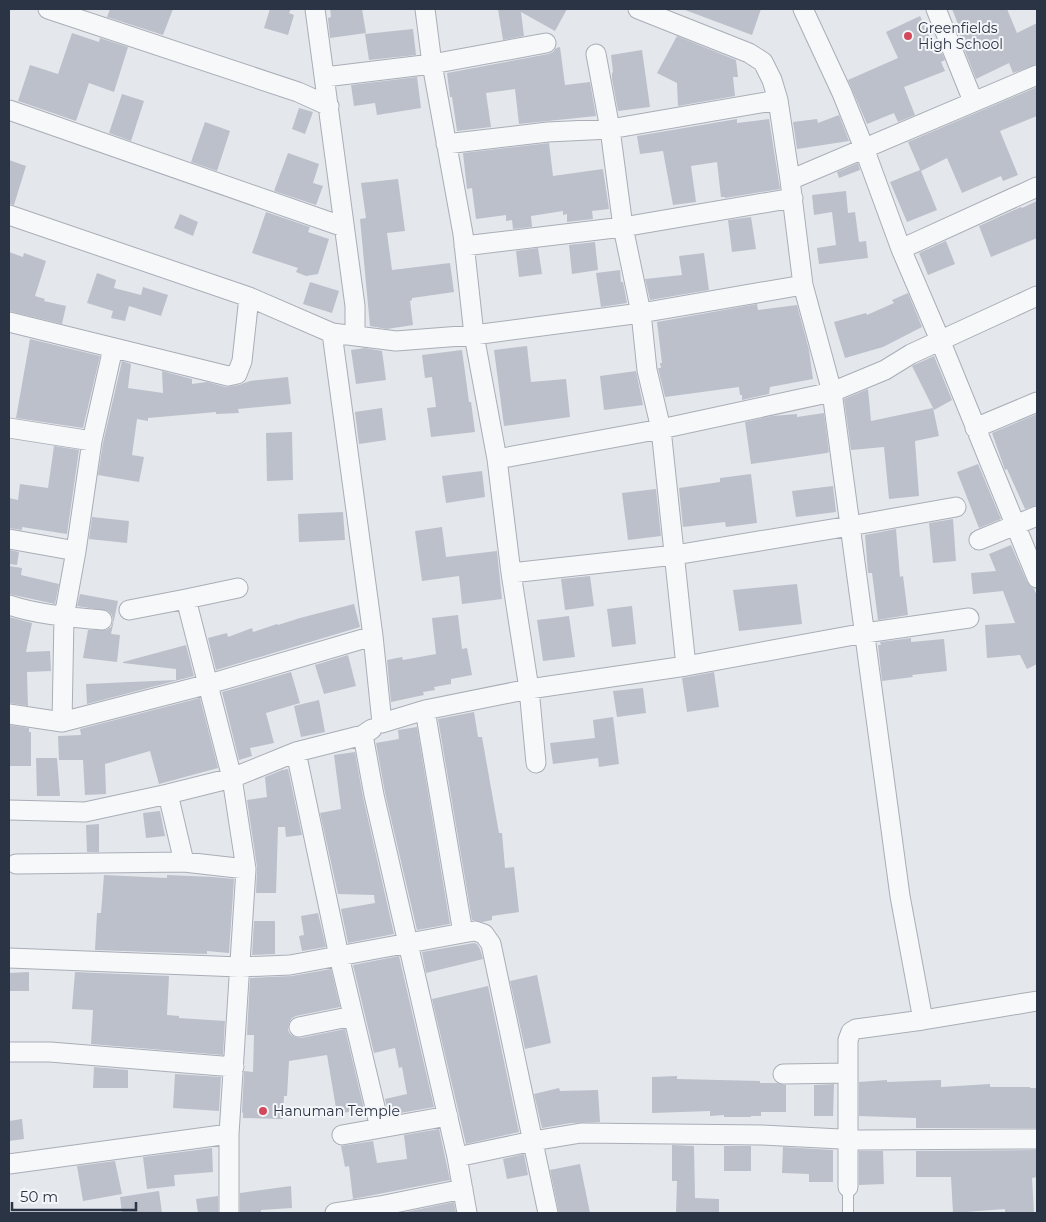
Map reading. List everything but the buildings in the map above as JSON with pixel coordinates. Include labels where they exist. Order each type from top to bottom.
[{"type":"street","points":[[48,9],[298,92],[329,106]]},
{"type":"street","points":[[315,9],[355,306],[355,336]]},
{"type":"street","points":[[425,9],[432,64],[464,246],[474,335],[497,459],[510,573],[528,689],[536,763]]},
{"type":"street","points":[[638,9],[749,53],[763,62],[772,80],[778,100],[792,189],[803,285],[832,392],[900,896],[923,1020]]},
{"type":"street","points":[[803,9],[842,93],[901,249],[1037,578]]},
{"type":"street","points":[[936,9],[974,101]]},
{"type":"street","points":[[325,78],[432,64],[546,43]]},
{"type":"street","points":[[596,54],[610,129],[623,227],[641,313],[647,370],[661,429],[686,666]]},
{"type":"street","points":[[464,246],[623,227],[792,189],[864,148],[1037,75]]},
{"type":"street","points":[[446,144],[548,132],[610,129],[778,100]]},
{"type":"street","points":[[9,110],[344,227]]},
{"type":"street","points":[[901,249],[1037,187]]},
{"type":"street","points":[[9,215],[249,297],[332,333],[396,341],[474,335],[641,313],[803,285]]},
{"type":"street","points":[[497,459],[661,429],[832,392],[885,370],[910,354],[1037,296]]},
{"type":"street","points":[[9,322],[228,376],[237,374],[242,361],[249,297]]},
{"type":"street","points":[[332,333],[373,636],[382,723]]},
{"type":"street","points":[[62,722],[64,617],[92,441],[113,348]]},
{"type":"street","points":[[975,428],[1037,402]]},
{"type":"street","points":[[9,428],[92,441]]},
{"type":"street","points":[[510,573],[675,555],[956,507]]},
{"type":"street","points":[[979,540],[1037,516]]},
{"type":"street","points":[[9,539],[76,551]]},
{"type":"street","points":[[129,610],[238,588]]},
{"type":"street","points":[[186,599],[232,778],[246,869],[229,1134],[229,1213]]},
{"type":"street","points":[[9,605],[20,609],[64,617],[102,620]]},
{"type":"street","points":[[9,810],[85,812],[168,794],[232,778],[296,752],[363,735],[382,723],[425,710],[528,689],[686,666],[865,633],[969,618]]},
{"type":"street","points":[[9,714],[62,722],[208,684],[373,636]]},
{"type":"street","points":[[425,710],[463,933]]},
{"type":"street","points":[[363,735],[374,795],[448,1116],[468,1213]]},
{"type":"street","points":[[296,752],[339,956],[380,1128]]},
{"type":"street","points":[[168,794],[184,862]]},
{"type":"street","points":[[16,864],[184,862],[246,869]]},
{"type":"street","points":[[9,958],[240,967],[290,966],[475,931],[484,934],[491,944],[548,1213]]},
{"type":"street","points":[[848,1187],[848,1040],[851,1032],[856,1029],[1037,1001]]},
{"type":"street","points":[[299,1027],[354,1016]]},
{"type":"street","points":[[9,1052],[50,1052],[234,1067]]},
{"type":"street","points":[[783,1074],[848,1073]]},
{"type":"street","points":[[342,1135],[448,1116]]},
{"type":"street","points":[[457,1157],[581,1133],[762,1135],[847,1139],[1037,1140]]},
{"type":"street","points":[[9,1164],[229,1134]]},
{"type":"street","points":[[335,1213],[381,1210],[463,1189]]},
{"type":"lane","points":[[848,1187],[848,1213]]},
{"type":"place","name":"Greenfields High School","points":[[908,36]]},
{"type":"place","name":"Hanuman Temple","points":[[263,1111]]}]
